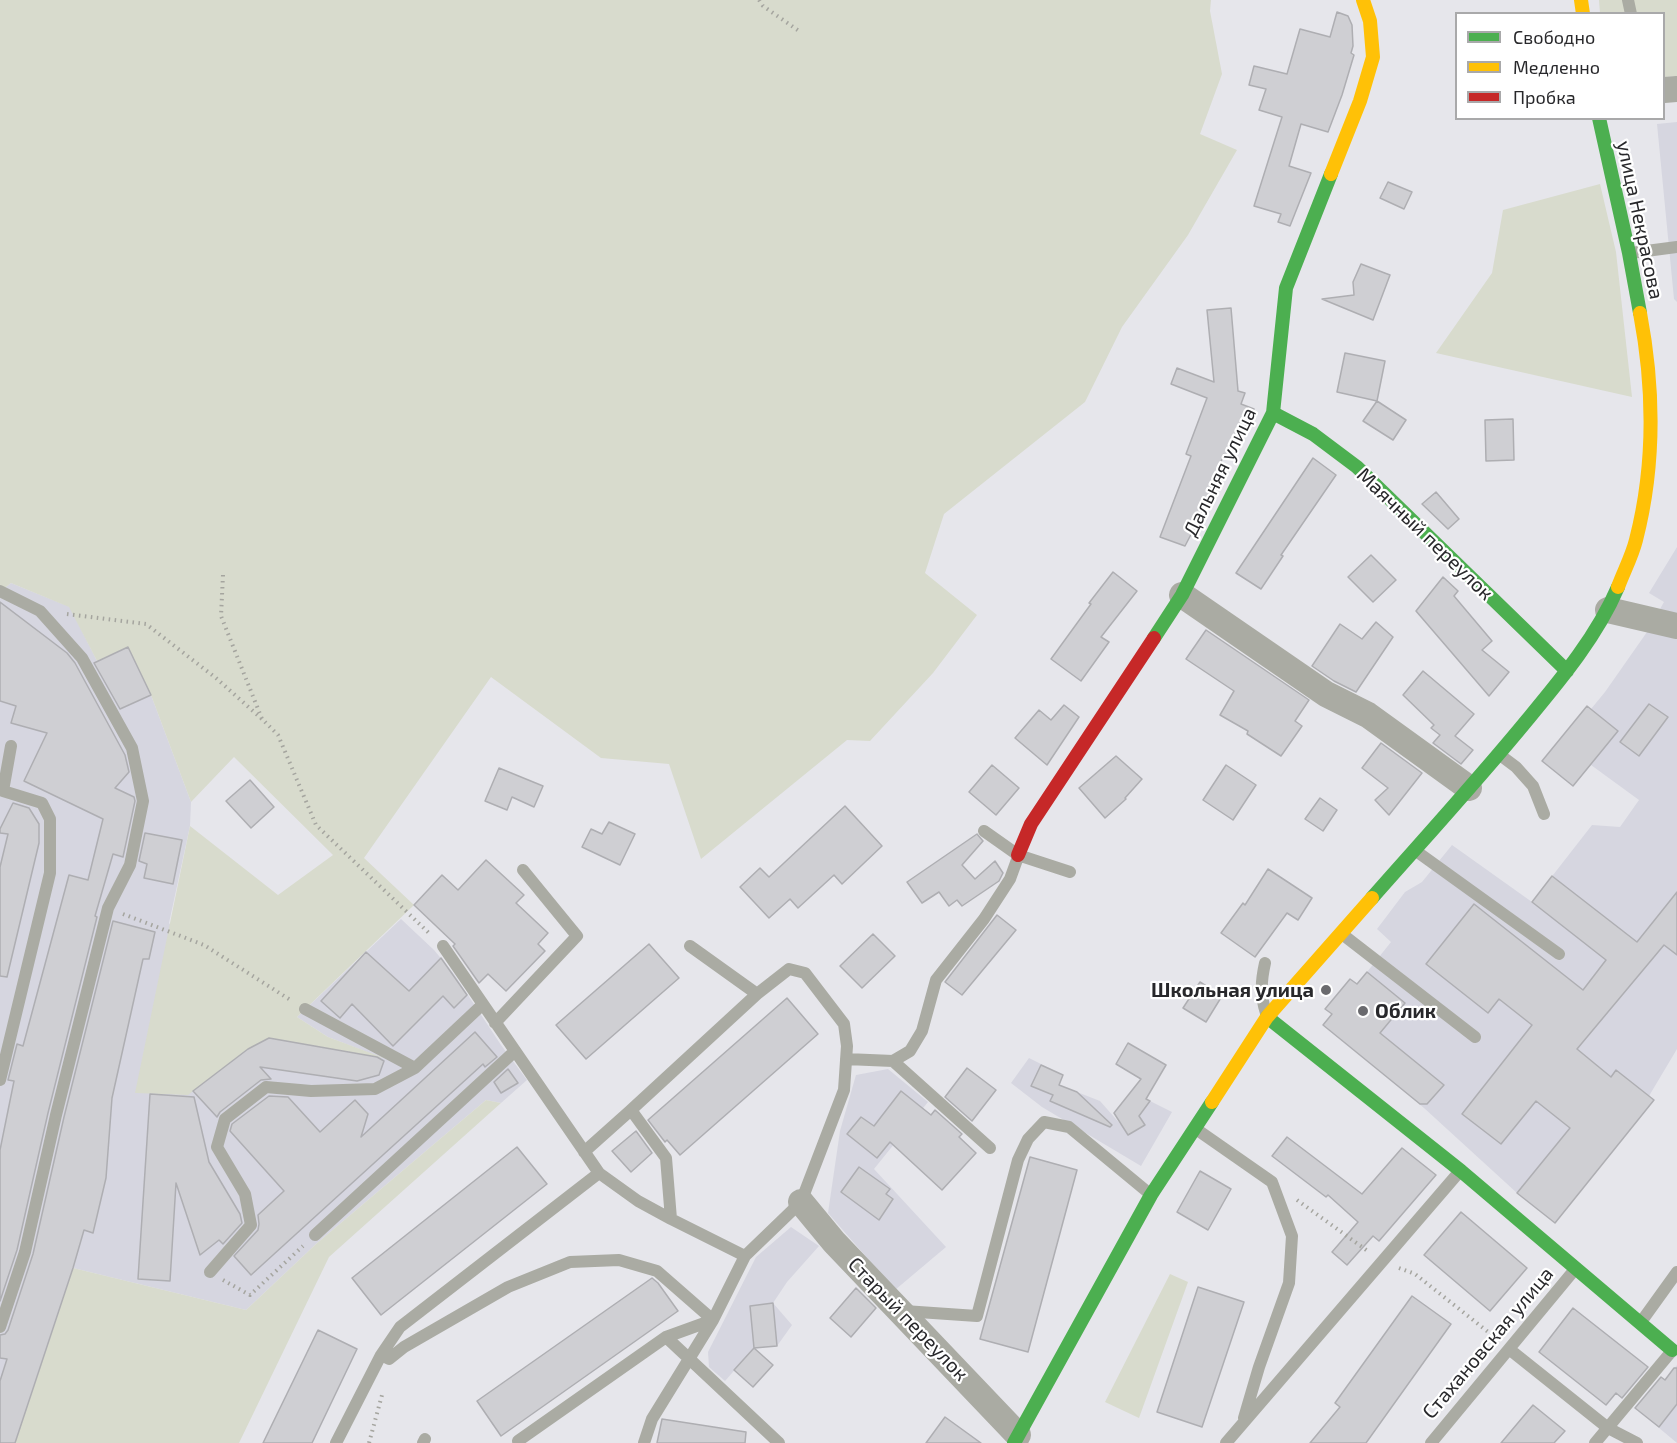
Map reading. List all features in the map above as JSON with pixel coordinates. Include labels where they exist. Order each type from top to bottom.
[{"type":"street","name":"Дальняя улица","points":[[1018,855],[1031,824],[1182,595],[1272,412],[1286,288],[1360,101],[1373,57],[1370,21],[1363,0]]},
{"type":"street","name":"улица Некрасова","points":[[1599,120],[1629,253],[1646,345],[1650,413],[1649,477],[1635,542],[1608,610]]},
{"type":"street","name":"Маячный переулок","points":[[1272,412],[1313,434],[1357,467],[1567,671]]},
{"type":"street","points":[[1182,595],[1326,694],[1368,715],[1469,788]]},
{"type":"street","points":[[1016,1439],[1151,1195],[1267,1017],[1499,754],[1567,671],[1608,610],[1677,626]]},
{"type":"street","points":[[1267,1017],[1461,1171],[1675,1352]]},
{"type":"street","name":"Старый переулок","points":[[801,1202],[834,1242],[902,1311],[1016,1439]]},
{"type":"lane","points":[[1629,253],[1677,248]]},
{"type":"lane","points":[[0,591],[40,610],[82,658],[132,748],[143,801],[130,865],[108,908],[56,1115],[25,1252],[0,1327]]},
{"type":"lane","points":[[0,805],[11,746]]},
{"type":"lane","points":[[1499,754],[1516,767],[1533,786],[1544,814]]},
{"type":"lane","points":[[0,1080],[50,873],[50,819],[42,803],[3,791]]},
{"type":"lane","points":[[984,831],[1018,855],[1070,872]]},
{"type":"lane","points":[[1415,850],[1559,954]]},
{"type":"lane","points":[[846,1059],[893,1061],[910,1051],[922,1031],[936,980],[984,919],[1010,879],[1018,855]]},
{"type":"lane","points":[[495,1023],[577,936],[523,870]]},
{"type":"lane","points":[[1341,933],[1475,1037]]},
{"type":"lane","points":[[443,946],[599,1173],[638,1201],[745,1256]]},
{"type":"lane","points":[[690,946],[757,994]]},
{"type":"lane","points":[[1264,963],[1261,999],[1267,1017]]},
{"type":"lane","points":[[584,1152],[757,994],[789,969],[805,973],[844,1024],[846,1059],[844,1090],[801,1202],[745,1256],[713,1320],[652,1419],[644,1443]]},
{"type":"lane","points":[[210,1272],[251,1225],[245,1194],[218,1147],[225,1119],[266,1087],[311,1091],[375,1089],[415,1068],[482,1005]]},
{"type":"lane","points":[[305,1009],[415,1068]]},
{"type":"lane","points":[[315,1235],[514,1052]]},
{"type":"lane","points":[[893,1061],[990,1148]]},
{"type":"lane","points":[[631,1110],[666,1158],[671,1219]]},
{"type":"lane","points":[[902,1311],[977,1316],[1018,1160],[1028,1139],[1044,1122],[1069,1127],[1151,1195]]},
{"type":"lane","points":[[1195,1128],[1272,1182],[1292,1236],[1289,1283],[1258,1367],[1243,1423]]},
{"type":"lane","points":[[1226,1443],[1461,1171]]},
{"type":"lane","points":[[336,1443],[386,1357],[400,1327],[599,1173]]},
{"type":"lane","points":[[386,1357],[508,1287],[570,1262],[619,1260],[657,1271],[713,1320]]},
{"type":"lane","name":"Стахановская улица","points":[[1431,1443],[1576,1268]]},
{"type":"lane","points":[[1640,1323],[1677,1272]]},
{"type":"lane","points":[[518,1441],[666,1337],[713,1320]]},
{"type":"lane","points":[[666,1337],[779,1443]]},
{"type":"lane","points":[[1509,1349],[1608,1428],[1637,1443]]},
{"type":"lane","points":[[1595,1443],[1675,1352]]},
{"type":"path","points":[[759,0],[799,31]]},
{"type":"path","points":[[223,575],[221,616],[262,719]]},
{"type":"path","points":[[40,610],[146,624],[216,678],[279,735],[316,825],[443,946]]},
{"type":"path","points":[[108,908],[204,945],[305,1009]]},
{"type":"path","points":[[210,1272],[250,1295],[315,1235]]},
{"type":"path","points":[[369,1443],[387,1379],[386,1357]]},
{"type":"shaded area","points":[[0,0],[1211,0],[1210,11],[1222,74],[1200,134],[1237,150],[1188,235],[1122,327],[1085,402],[944,514],[925,573],[977,615],[933,673],[870,741],[847,740],[701,859],[669,764],[601,758],[491,677],[364,858],[414,905],[297,1017],[328,1037],[384,1058],[269,1038],[248,1049],[188,1095],[135,1093],[190,826],[278,895],[333,855],[234,757],[191,802],[151,695],[128,647],[97,661],[69,607],[11,583],[0,592]]},
{"type":"shaded area","points":[[1599,0],[1677,0],[1677,76],[1665,77],[1665,12],[1600,12]]},
{"type":"shaded area","points":[[1677,122],[1677,302],[1674,299],[1657,124]]},
{"type":"shaded area","points":[[1600,184],[1616,252],[1632,397],[1436,353],[1492,273],[1503,210]]},
{"type":"shaded area","points":[[1677,547],[1677,1049],[1649,1096],[1616,1071],[1517,1193],[1424,1108],[1361,1056],[1405,1003],[1367,972],[1391,942],[1377,929],[1405,892],[1422,882],[1452,845],[1532,902],[1592,825],[1620,827],[1639,800],[1591,765],[1573,786],[1542,761],[1587,706],[1591,709],[1605,692],[1647,632],[1664,602],[1649,593]]},
{"type":"shaded area","points":[[11,583],[70,607],[97,661],[128,647],[151,695],[191,802],[190,826],[169,923],[248,1049],[269,1038],[380,1057],[328,1037],[297,1017],[401,919],[434,950],[454,974],[527,1080],[501,1103],[486,1100],[316,1244],[246,1310],[73,1268],[15,1443],[0,1443],[0,592]]},
{"type":"shaded area","points":[[1029,1058],[1063,1075],[1059,1085],[1100,1101],[1122,1126],[1139,1115],[1150,1101],[1172,1112],[1141,1166],[1042,1107],[1011,1083]]},
{"type":"shaded area","points":[[888,1069],[928,1102],[874,1169],[946,1247],[895,1290],[828,1213],[840,1131],[856,1075]]},
{"type":"shaded area","points":[[486,1100],[501,1103],[329,1257],[239,1443],[15,1443],[73,1268],[246,1310],[316,1244]]},
{"type":"shaded area","points":[[791,1227],[819,1246],[787,1282],[773,1303],[792,1325],[777,1346],[754,1348],[725,1381],[709,1367],[708,1352],[756,1257]]},
{"type":"shaded area","points":[[1170,1274],[1188,1282],[1139,1418],[1105,1402]]},
{"type":"shaded area","points":[[1677,1365],[1677,1443],[1640,1412]]},
{"type":"building","points":[[1337,12],[1348,16],[1352,25],[1351,53],[1354,55],[1328,132],[1301,124],[1289,166],[1311,173],[1290,226],[1278,222],[1281,214],[1254,206],[1282,117],[1259,110],[1266,89],[1249,85],[1254,66],[1287,74],[1300,29],[1330,37]]},
{"type":"building","points":[[1388,182],[1412,192],[1404,209],[1380,198]]},
{"type":"building","points":[[1361,264],[1390,275],[1373,320],[1322,299],[1354,295],[1353,282]]},
{"type":"building","points":[[1231,308],[1238,391],[1245,393],[1241,404],[1254,409],[1230,456],[1224,454],[1200,517],[1185,546],[1160,537],[1191,456],[1186,454],[1207,398],[1171,384],[1177,368],[1214,382],[1207,310]]},
{"type":"building","points":[[1345,353],[1385,361],[1377,401],[1337,392]]},
{"type":"building","points":[[1377,401],[1406,420],[1393,440],[1363,421]]},
{"type":"building","points":[[1513,419],[1514,460],[1486,461],[1485,420]]},
{"type":"building","points":[[1313,458],[1336,475],[1281,555],[1283,556],[1261,589],[1236,573]]},
{"type":"building","points":[[1436,492],[1459,519],[1448,529],[1422,504]]},
{"type":"building","points":[[1371,555],[1396,580],[1373,602],[1348,577]]},
{"type":"building","points":[[1113,572],[1137,591],[1101,637],[1109,642],[1081,681],[1051,659]]},
{"type":"building","points":[[1443,577],[1458,591],[1454,596],[1492,641],[1482,650],[1509,672],[1489,696],[1416,611]]},
{"type":"building","points":[[0,602],[67,653],[75,663],[125,755],[129,772],[115,788],[134,797],[135,801],[123,857],[113,854],[95,916],[97,917],[48,1113],[17,1250],[0,1301],[0,1150],[14,1081],[8,1080],[17,1044],[23,1046],[69,875],[88,880],[103,819],[24,781],[47,733],[11,723],[16,706],[0,701]]},
{"type":"building","points":[[1376,622],[1393,637],[1356,692],[1312,666],[1340,624],[1362,639]]},
{"type":"building","points":[[1206,630],[1309,700],[1295,721],[1302,726],[1281,756],[1247,734],[1248,731],[1220,715],[1234,691],[1186,659]]},
{"type":"building","points":[[128,647],[151,695],[120,709],[94,663]]},
{"type":"building","points":[[1423,671],[1474,714],[1455,736],[1473,750],[1461,764],[1433,743],[1440,735],[1431,728],[1434,725],[1403,695]]},
{"type":"building","points":[[1649,704],[1668,717],[1639,756],[1620,742]]},
{"type":"building","points":[[1064,705],[1079,717],[1047,765],[1015,738],[1039,710],[1051,720]]},
{"type":"building","points":[[1587,706],[1618,731],[1573,786],[1542,761]]},
{"type":"building","points":[[1381,743],[1422,773],[1389,815],[1375,800],[1388,788],[1362,768]]},
{"type":"building","points":[[1116,756],[1142,779],[1126,799],[1105,818],[1079,788]]},
{"type":"building","points":[[992,765],[1019,788],[996,815],[969,792]]},
{"type":"building","points":[[1226,765],[1256,785],[1233,820],[1203,800]]},
{"type":"building","points":[[499,768],[543,786],[534,807],[512,797],[507,810],[485,801]]},
{"type":"building","points":[[250,780],[274,807],[251,828],[226,801]]},
{"type":"building","points":[[1320,798],[1337,810],[1323,831],[1305,819]]},
{"type":"building","points":[[13,803],[29,808],[39,824],[39,843],[7,977],[0,976],[0,867],[8,834],[0,833],[0,829]]},
{"type":"building","points":[[845,806],[882,846],[842,884],[834,875],[798,908],[790,899],[769,918],[740,887],[760,868],[769,877]]},
{"type":"building","points":[[609,822],[635,834],[620,865],[582,847],[591,829],[602,834]]},
{"type":"building","points":[[145,833],[182,840],[173,884],[144,878],[147,864],[139,861]]},
{"type":"building","points":[[977,834],[983,841],[962,865],[975,879],[995,861],[1003,873],[999,881],[962,906],[957,900],[949,906],[939,892],[922,903],[907,882]]},
{"type":"building","points":[[486,860],[524,895],[516,903],[548,933],[538,944],[545,951],[506,991],[488,974],[479,983],[453,946],[455,944],[414,905],[442,875],[458,890]]},
{"type":"building","points":[[1268,869],[1312,898],[1298,920],[1287,913],[1255,957],[1221,933],[1243,903],[1245,905]]},
{"type":"building","points":[[1552,876],[1637,942],[1677,892],[1677,955],[1664,945],[1577,1049],[1611,1077],[1616,1070],[1654,1100],[1555,1223],[1517,1193],[1570,1128],[1536,1101],[1501,1144],[1462,1114],[1532,1025],[1499,999],[1488,1013],[1426,964],[1474,904],[1583,990],[1606,960],[1532,902]]},
{"type":"building","points":[[997,915],[1016,930],[962,995],[945,982]]},
{"type":"building","points":[[113,921],[155,932],[149,959],[143,959],[112,1098],[106,1178],[93,1233],[84,1230],[15,1443],[0,1443],[0,1381],[7,1359],[0,1358],[0,1335],[5,1334],[8,1330],[33,1254],[64,1117]]},
{"type":"building","points":[[873,934],[895,956],[862,988],[840,966]]},
{"type":"building","points":[[649,944],[679,978],[586,1059],[556,1025]]},
{"type":"building","points":[[366,952],[409,991],[441,958],[467,995],[454,1008],[443,996],[393,1046],[352,1004],[340,1018],[321,1001]]},
{"type":"building","name":"Облик","points":[[1367,972],[1405,1003],[1380,1033],[1444,1085],[1427,1104],[1420,1104],[1323,1025],[1332,1014],[1325,1009],[1350,979],[1357,984]]},
{"type":"building","points":[[1200,982],[1222,996],[1206,1022],[1183,1008]]},
{"type":"building","points":[[787,998],[818,1034],[680,1155],[667,1140],[665,1142],[648,1120]]},
{"type":"building","points":[[475,1032],[497,1057],[485,1067],[483,1064],[251,1275],[234,1256],[258,1230],[258,1215],[284,1191],[230,1131],[232,1124],[269,1096],[288,1097],[320,1132],[355,1100],[368,1114],[361,1137]]},
{"type":"building","points":[[269,1038],[377,1057],[384,1061],[379,1075],[357,1081],[260,1067],[271,1079],[261,1080],[220,1112],[217,1117],[193,1091],[248,1049]]},
{"type":"building","points":[[1128,1043],[1166,1065],[1146,1099],[1150,1101],[1139,1116],[1145,1125],[1128,1135],[1114,1113],[1141,1079],[1116,1064]]},
{"type":"building","points":[[1041,1065],[1063,1075],[1059,1085],[1077,1092],[1112,1125],[1110,1127],[1050,1101],[1053,1095],[1031,1086]]},
{"type":"building","points":[[967,1068],[996,1090],[972,1121],[945,1097]]},
{"type":"building","points":[[508,1069],[518,1083],[501,1093],[494,1082]]},
{"type":"building","points":[[901,1091],[931,1115],[935,1110],[962,1134],[959,1137],[976,1153],[942,1190],[890,1142],[877,1158],[847,1134],[861,1117],[874,1126]]},
{"type":"building","points":[[150,1094],[194,1097],[209,1162],[240,1214],[242,1223],[223,1244],[219,1240],[200,1255],[176,1183],[170,1281],[138,1279]]},
{"type":"building","points":[[636,1131],[652,1153],[631,1172],[612,1151]]},
{"type":"building","points":[[1287,1137],[1362,1194],[1402,1148],[1436,1175],[1379,1241],[1373,1236],[1347,1265],[1332,1252],[1358,1222],[1328,1195],[1326,1197],[1272,1156]]},
{"type":"building","points":[[517,1147],[547,1184],[381,1315],[352,1278]]},
{"type":"building","points":[[1030,1157],[1077,1170],[1028,1352],[980,1339]]},
{"type":"building","points":[[859,1167],[890,1189],[886,1194],[893,1199],[879,1220],[841,1192]]},
{"type":"building","points":[[1200,1171],[1231,1189],[1208,1230],[1177,1212]]},
{"type":"building","points":[[1461,1212],[1527,1268],[1490,1311],[1424,1255]]},
{"type":"building","points":[[652,1278],[678,1311],[501,1436],[477,1401]]},
{"type":"building","points":[[1198,1287],[1244,1302],[1202,1427],[1157,1412]]},
{"type":"building","points":[[856,1288],[876,1308],[851,1337],[830,1318]]},
{"type":"building","points":[[1412,1296],[1451,1324],[1366,1443],[1310,1443],[1340,1407],[1335,1403]]},
{"type":"building","points":[[773,1303],[777,1346],[754,1348],[750,1306]]},
{"type":"building","points":[[1573,1308],[1648,1367],[1622,1398],[1616,1393],[1606,1405],[1539,1352]]},
{"type":"building","points":[[318,1330],[357,1349],[312,1443],[263,1443]]},
{"type":"building","points":[[754,1348],[773,1365],[753,1387],[734,1370]]},
{"type":"building","points":[[1674,1368],[1677,1368],[1677,1404],[1659,1427],[1635,1408],[1661,1377],[1665,1380]]},
{"type":"building","points":[[1533,1405],[1565,1431],[1554,1443],[1501,1443]]},
{"type":"building","points":[[945,1417],[981,1443],[926,1443]]},
{"type":"building","points":[[662,1419],[746,1432],[745,1443],[657,1443]]},
{"type":"traffic: fast","points":[[1599,120],[1640,313]]},
{"type":"traffic: fast","points":[[1154,638],[1182,595],[1273,413],[1286,288],[1331,174]]},
{"type":"traffic: fast","points":[[1273,413],[1313,434],[1357,467],[1567,671]]},
{"type":"traffic: fast","points":[[1372,898],[1490,764],[1553,688],[1600,623],[1618,587]]},
{"type":"traffic: fast","points":[[1267,1017],[1461,1171],[1672,1350]]},
{"type":"traffic: fast","points":[[1014,1443],[1151,1195],[1212,1102]]},
{"type":"traffic: slow","points":[[1331,174],[1360,101],[1373,57],[1370,21],[1363,0]]},
{"type":"traffic: slow","points":[[1581,0],[1583,12]]},
{"type":"traffic: slow","points":[[1618,587],[1636,540],[1647,484],[1650,398],[1640,313]]},
{"type":"traffic: slow","points":[[1212,1102],[1267,1017],[1372,898]]},
{"type":"traffic: jam","points":[[1018,855],[1031,824],[1154,638]]},
{"type":"place","name":"Школьная улица","points":[[1326,990]]},
{"type":"place","name":"Облик","points":[[1363,1011]]}]
